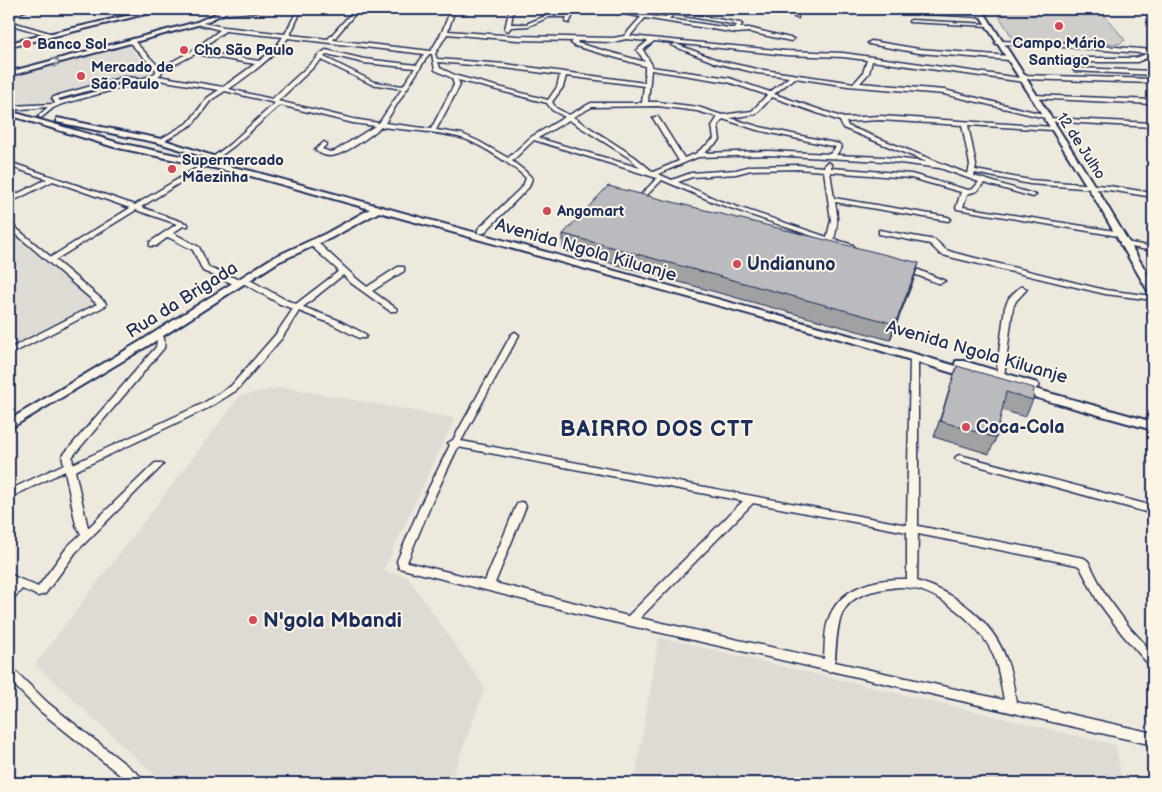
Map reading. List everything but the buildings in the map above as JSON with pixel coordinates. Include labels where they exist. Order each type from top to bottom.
[{"type":"main road","points":[[9,45],[163,9]]},
{"type":"main road","points":[[207,20],[227,10]]},
{"type":"main road","points":[[9,74],[199,23],[227,10]]},
{"type":"main road","name":"12 de Julho","points":[[981,13],[998,43],[1023,78],[1048,121],[1092,187],[1153,291]]},
{"type":"main road","name":"Avenida Ngola Kiluanje","points":[[9,109],[149,138],[212,161],[377,209],[914,357],[1153,426]]},
{"type":"main road","name":"Avenida Ngola Kiluanje","points":[[9,113],[100,140],[212,161],[481,231],[1101,406],[1153,418]]},
{"type":"main road","points":[[100,140],[114,138],[118,134],[116,130]]},
{"type":"main road","points":[[136,148],[132,146],[133,143],[149,138]]},
{"type":"main road","name":"Rua da Brigada","points":[[9,425],[158,335],[280,257],[328,236],[377,209]]},
{"type":"street","points":[[9,16],[28,9]]},
{"type":"street","points":[[227,10],[277,9]]},
{"type":"street","points":[[162,142],[195,120],[205,103],[277,49],[287,36],[300,9]]},
{"type":"street","points":[[326,52],[323,50],[357,9]]},
{"type":"street","points":[[324,144],[318,150],[329,154],[337,153],[380,125],[418,66],[445,32],[453,9]]},
{"type":"street","points":[[567,22],[574,9]]},
{"type":"street","points":[[601,9],[736,31],[749,30],[791,39]]},
{"type":"street","points":[[794,9],[796,17]]},
{"type":"street","points":[[857,9],[981,13]]},
{"type":"street","points":[[857,9],[861,16]]},
{"type":"street","points":[[505,37],[511,12]]},
{"type":"street","points":[[665,20],[673,12],[713,18],[740,24],[736,31]]},
{"type":"street","points":[[509,26],[527,25],[548,16],[570,16]]},
{"type":"street","points":[[626,37],[644,16]]},
{"type":"street","points":[[911,21],[988,25]]},
{"type":"street","points":[[9,22],[51,35]]},
{"type":"street","points":[[199,23],[224,29],[430,52],[436,60],[437,70],[455,77],[549,102],[554,109],[633,158],[651,174]]},
{"type":"street","points":[[707,44],[716,28]]},
{"type":"street","points":[[9,109],[56,104],[153,77],[159,73],[159,70],[194,52],[224,29]]},
{"type":"street","points":[[445,32],[505,37],[606,40],[626,37],[870,59],[1023,78],[1153,81]]},
{"type":"street","points":[[576,39],[575,44],[649,66],[720,78],[843,120],[880,118],[964,122],[1048,121],[1153,125]]},
{"type":"street","points":[[646,103],[649,66],[645,54],[640,50],[652,40]]},
{"type":"street","points":[[665,41],[718,62],[793,78],[944,92],[1048,121]]},
{"type":"street","points":[[132,42],[159,70]]},
{"type":"street","points":[[871,43],[919,51],[1009,58]]},
{"type":"street","points":[[998,43],[1065,45],[1150,54]]},
{"type":"street","points":[[916,66],[920,56],[919,51]]},
{"type":"street","points":[[194,52],[260,63]]},
{"type":"street","points":[[50,260],[136,209],[212,161],[238,142],[318,57],[326,52],[364,61],[418,66]]},
{"type":"street","points":[[1072,60],[1136,60],[1150,54]]},
{"type":"street","points":[[318,57],[371,82],[405,88]]},
{"type":"street","points":[[856,84],[866,73],[870,59]]},
{"type":"street","points":[[436,60],[505,66],[646,85]]},
{"type":"street","points":[[1076,70],[1153,73]]},
{"type":"street","points":[[549,102],[560,86],[563,75]]},
{"type":"street","points":[[153,77],[223,89],[380,125],[467,137],[508,162],[529,178],[528,183],[481,231]]},
{"type":"street","points":[[433,131],[457,86],[455,77]]},
{"type":"street","points":[[651,174],[697,155],[717,140],[715,126],[722,117],[754,113],[771,95],[793,78]]},
{"type":"street","points":[[1034,97],[1153,102]]},
{"type":"street","points":[[508,162],[533,138],[591,105],[646,103],[698,109],[759,129],[837,145],[839,147],[831,157],[827,169],[834,230],[830,240]]},
{"type":"street","points":[[41,116],[56,104]]},
{"type":"street","points":[[656,118],[682,161]]},
{"type":"street","points":[[843,120],[844,127],[920,155],[940,166]]},
{"type":"street","points":[[964,122],[971,152],[971,174]]},
{"type":"street","points":[[533,138],[661,177],[735,208],[858,250]]},
{"type":"street","points":[[697,155],[786,153],[940,166],[971,174],[1153,195]]},
{"type":"street","points":[[9,164],[184,224]]},
{"type":"street","points":[[673,182],[691,175],[785,166],[911,176],[973,192],[983,181]]},
{"type":"street","points":[[971,174],[983,181],[1033,196]]},
{"type":"street","points":[[639,200],[661,177]]},
{"type":"street","points":[[9,201],[52,179]]},
{"type":"street","points":[[965,191],[959,208],[1118,234]]},
{"type":"street","points":[[832,200],[948,219]]},
{"type":"street","points":[[153,244],[184,224]]},
{"type":"street","points":[[9,225],[101,306],[9,352]]},
{"type":"street","points":[[882,232],[932,242],[944,252],[953,255],[1105,292],[1153,298]]},
{"type":"street","points":[[169,234],[196,249],[206,269],[336,322],[362,336]]},
{"type":"street","points":[[312,242],[343,271],[393,309]]},
{"type":"street","points":[[1123,242],[1153,249]]},
{"type":"street","points":[[894,264],[940,281]]},
{"type":"street","points":[[368,290],[401,269]]},
{"type":"street","points":[[9,494],[205,406],[234,388],[279,336],[298,307],[343,271]]},
{"type":"street","points":[[1000,376],[1009,307],[1012,300],[1022,289]]},
{"type":"street","points":[[86,534],[81,529],[68,468],[69,452],[160,348],[161,340],[158,335]]},
{"type":"street","points":[[516,335],[454,443],[420,514],[403,565],[630,621],[1153,739]]},
{"type":"street","points":[[912,584],[914,357]]},
{"type":"street","points":[[454,443],[1080,561],[1084,564],[1101,597],[1126,631],[1153,661]]},
{"type":"street","points":[[960,458],[1153,510]]},
{"type":"street","points":[[9,578],[38,592],[41,591],[67,555],[86,534],[158,465]]},
{"type":"street","points":[[630,621],[751,499]]},
{"type":"street","points":[[488,587],[521,506]]},
{"type":"street","points":[[9,596],[22,584]]},
{"type":"street","points":[[829,667],[833,626],[836,614],[844,604],[867,588],[912,584],[954,602],[967,612],[993,643],[1003,662],[1010,707]]},
{"type":"street","points":[[9,673],[44,707],[140,783]]},
{"type":"shaded area","name":"Campo Mário Santiago","points":[[1012,9],[1091,12],[1104,15],[1125,40],[1119,44],[1028,42],[1012,37],[997,13]]},
{"type":"shaded area","name":"Mercado de São Paulo","points":[[128,45],[151,71],[151,75],[51,105],[18,107],[9,105],[9,77]]},
{"type":"shaded area","points":[[9,233],[99,306],[9,349]]},
{"type":"shaded area","name":"N'gola Mbandi","points":[[282,387],[455,418],[383,571],[407,576],[485,688],[450,783],[163,783],[35,664],[240,396]]},
{"type":"shaded area","points":[[659,637],[1116,745],[1122,783],[634,783]]},
{"type":"place","name":"Campo Mário Santiago","points":[[1059,26]]},
{"type":"place","name":"Banco Sol","points":[[27,44]]},
{"type":"place","name":"Cho São Paulo","points":[[184,50]]},
{"type":"place","name":"Mercado de São Paulo","points":[[81,76]]},
{"type":"place","name":"Supermercado Mãezinha","points":[[172,169]]},
{"type":"place","name":"Angomart","points":[[547,211]]},
{"type":"place","name":"Undianuno","points":[[737,264]]},
{"type":"place","name":"Coca-Cola","points":[[966,427]]},
{"type":"place","name":"N'gola Mbandi","points":[[253,620]]},
{"type":"district","name":"BAIRRO DOS CTT","points":[[657,429]]}]
